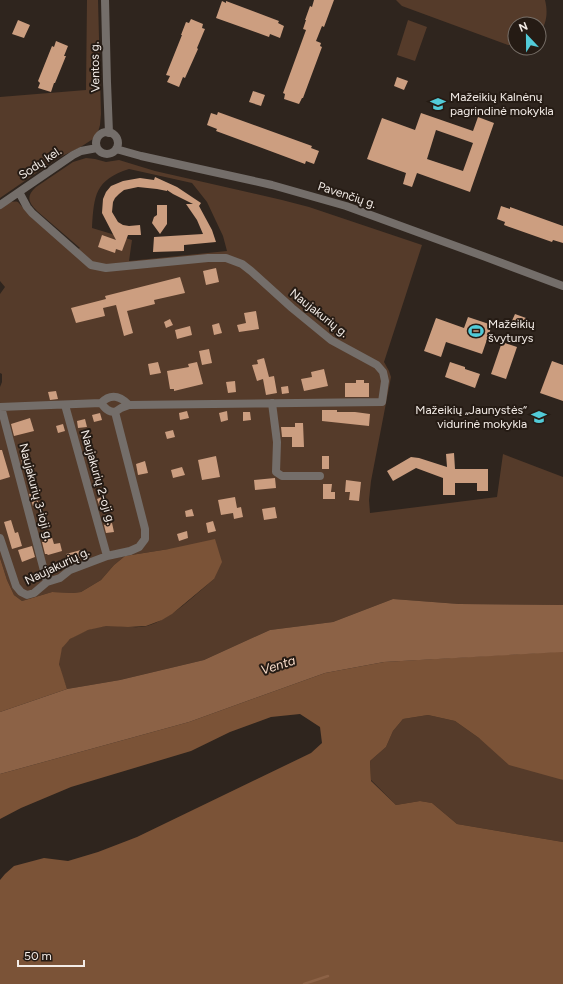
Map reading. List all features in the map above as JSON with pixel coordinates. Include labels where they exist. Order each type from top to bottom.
[{"type":"street","name":"Ventos g.","points":[[105,0],[109,133],[113,134],[117,139],[118,145],[116,149]]},
{"type":"street","points":[[109,133],[99,136],[96,142],[97,148],[101,153],[105,154],[112,153],[116,149]]},
{"type":"street","name":"Sodų kel.","points":[[0,205],[74,155],[81,151],[97,148]]},
{"type":"street","name":"Pavenčių g.","points":[[116,149],[272,185],[346,206],[563,286]]},
{"type":"street","name":"Naujakurių g.","points":[[0,538],[16,586],[26,595],[34,593],[47,582],[60,578],[70,570],[107,556],[130,551],[140,547],[145,539],[145,529],[115,412],[121,408],[129,405],[382,402],[385,381],[383,372],[377,365],[331,340],[242,264],[226,258],[208,258],[106,268],[91,265],[27,207],[19,192]]},
{"type":"street","name":"Naujakurių g.","points":[[0,407],[101,403],[111,396],[118,397],[129,405]]},
{"type":"street","points":[[101,403],[106,409],[111,412],[115,412]]},
{"type":"street","points":[[272,403],[277,442],[276,472],[282,476],[320,476]]},
{"type":"street","name":"Naujakurių 2-oji g.","points":[[65,405],[107,556]]},
{"type":"street","name":"Naujakurių 3-ioji g.","points":[[0,407],[47,582]]},
{"type":"shaded area","points":[[87,0],[98,0],[101,114],[98,132],[93,139],[79,148],[58,158],[0,198],[0,97],[86,90]]},
{"type":"shaded area","points":[[396,0],[545,0],[546,16],[507,16],[507,45],[402,6]]},
{"type":"shaded area","points":[[408,20],[427,27],[415,61],[397,55]]},
{"type":"shaded area","points":[[86,158],[106,162],[119,160],[155,171],[309,207],[422,245],[384,362],[391,377],[371,481],[369,500],[370,513],[497,497],[503,454],[563,477],[563,605],[459,604],[393,599],[333,622],[270,630],[204,660],[120,680],[67,689],[59,666],[60,653],[65,644],[75,636],[82,632],[102,626],[142,627],[156,623],[182,606],[214,579],[169,549],[125,556],[114,565],[101,580],[81,592],[52,592],[22,601],[14,595],[7,580],[0,558],[0,387],[2,382],[2,374],[0,373],[0,294],[5,287],[0,281],[0,209],[11,202],[18,202],[33,219],[72,252],[80,248],[37,211],[29,199],[31,193],[36,187],[73,162]],"holes":[[[129,169],[192,183],[207,202],[223,236],[227,251],[129,261],[132,240],[92,228],[94,206],[98,190],[109,178],[118,173]]]},
{"type":"shaded area","points":[[215,539],[222,562],[214,579],[172,614],[162,620],[146,626],[106,626],[88,630],[70,639],[62,648],[59,664],[67,689],[0,712],[0,558],[7,580],[14,595],[22,601],[52,592],[81,592],[101,580],[114,565],[125,556],[169,549]]},
{"type":"shaded area","points":[[563,652],[563,780],[509,765],[479,738],[455,721],[428,715],[403,719],[393,731],[386,747],[370,761],[371,781],[396,805],[420,801],[432,803],[457,824],[563,842],[563,984],[0,984],[0,880],[14,866],[44,858],[68,861],[98,852],[137,837],[311,753],[322,743],[320,727],[300,714],[271,717],[230,732],[191,751],[71,787],[21,808],[0,819],[0,774],[189,722],[325,673],[384,662]]},
{"type":"shaded area","points":[[428,715],[455,721],[479,738],[563,780],[563,842],[457,824],[432,803],[420,801],[396,805],[371,780],[370,761],[386,747],[393,731],[403,719]]},
{"type":"water","name":"Venta","points":[[393,599],[459,604],[563,605],[563,652],[384,662],[325,673],[189,722],[0,774],[0,712],[67,689],[120,680],[204,660],[270,630],[333,622]]},
{"type":"building","points":[[314,0],[334,0],[324,27],[322,26],[316,41],[321,43],[320,46],[322,47],[303,98],[299,104],[284,99],[285,94],[283,93],[306,30],[303,29],[305,20]]},
{"type":"building","points":[[222,1],[226,3],[226,1],[279,21],[278,23],[284,26],[280,38],[270,34],[269,37],[216,18]]},
{"type":"building","points":[[191,19],[203,24],[202,28],[205,29],[185,78],[183,77],[179,87],[167,82],[170,76],[166,75],[186,22],[189,23]]},
{"type":"building","points":[[18,20],[30,25],[24,38],[12,34]]},
{"type":"building","points":[[56,41],[68,46],[64,56],[66,56],[51,92],[38,88],[40,83],[38,81],[52,46],[54,47]]},
{"type":"building","points":[[397,77],[408,81],[404,90],[394,86]]},
{"type":"building","points":[[253,91],[265,95],[261,106],[249,102]]},
{"type":"building","points":[[218,112],[312,146],[311,148],[319,151],[314,164],[306,161],[305,164],[216,131],[217,129],[207,125],[211,113],[217,115]]},
{"type":"building","points":[[421,113],[473,131],[478,117],[494,123],[470,192],[417,173],[412,187],[403,184],[406,173],[367,159],[382,118],[415,130]],"holes":[[[436,130],[473,143],[463,171],[427,159]]]},
{"type":"building","points":[[155,177],[177,187],[201,203],[199,206],[212,230],[216,242],[184,245],[184,251],[153,252],[154,237],[203,234],[197,220],[186,204],[193,204],[167,190],[138,187],[124,190],[119,194],[113,202],[112,212],[118,222],[123,225],[140,225],[141,235],[128,235],[122,251],[116,249],[115,253],[98,247],[102,235],[116,240],[102,213],[103,199],[106,192],[111,186],[123,181],[140,178],[154,180]]},
{"type":"building","points":[[157,205],[167,205],[167,224],[160,234],[152,223],[154,217],[157,215]]},
{"type":"building","points":[[501,206],[510,209],[510,207],[563,226],[563,243],[553,240],[552,242],[504,225],[505,222],[497,219]]},
{"type":"building","points":[[216,268],[219,282],[206,285],[203,271]]},
{"type":"building","points":[[180,277],[185,293],[154,300],[155,304],[127,311],[133,333],[124,336],[116,305],[103,308],[105,316],[76,323],[71,308],[106,299],[105,296]]},
{"type":"building","points":[[256,311],[259,329],[239,332],[237,325],[246,323],[244,313]]},
{"type":"building","points":[[515,314],[526,318],[522,327],[511,323]]},
{"type":"building","points":[[468,317],[492,325],[482,354],[446,342],[441,357],[424,351],[436,318],[464,328]]},
{"type":"building","points":[[170,319],[173,325],[166,328],[164,322]]},
{"type":"building","points":[[219,323],[222,333],[214,335],[212,325]]},
{"type":"building","points":[[190,326],[192,335],[177,339],[175,330]]},
{"type":"building","points":[[502,342],[517,347],[506,379],[491,374]]},
{"type":"building","points":[[209,349],[212,363],[202,365],[199,351]]},
{"type":"building","points":[[264,358],[269,377],[274,376],[277,393],[266,395],[263,379],[257,381],[252,365],[258,364],[257,360]]},
{"type":"building","points":[[552,361],[563,365],[563,401],[540,393]]},
{"type":"building","points":[[158,362],[161,373],[150,375],[148,364]]},
{"type":"building","points":[[197,362],[203,384],[174,391],[174,389],[170,389],[167,371],[189,367],[188,364]]},
{"type":"building","points":[[450,362],[480,374],[475,388],[445,377]]},
{"type":"building","points":[[324,369],[328,386],[304,391],[301,379],[312,377],[311,372]]},
{"type":"building","points":[[356,380],[364,380],[364,383],[369,383],[369,397],[345,397],[345,383],[356,383]]},
{"type":"building","points":[[235,381],[236,392],[228,393],[226,382]]},
{"type":"building","points":[[288,386],[289,393],[282,394],[281,387]]},
{"type":"building","points":[[56,391],[58,399],[50,400],[48,392]]},
{"type":"building","points":[[322,410],[337,410],[337,412],[370,414],[369,426],[322,421]]},
{"type":"building","points":[[187,411],[189,418],[180,420],[179,413]]},
{"type":"building","points":[[227,411],[228,420],[221,422],[219,413]]},
{"type":"building","points":[[243,412],[250,412],[251,420],[243,421]]},
{"type":"building","points":[[100,413],[102,420],[94,422],[92,415]]},
{"type":"building","points":[[30,418],[34,431],[14,436],[11,424]]},
{"type":"building","points":[[85,419],[87,427],[78,428],[77,421]]},
{"type":"building","points":[[295,423],[303,423],[304,447],[292,447],[292,437],[282,437],[281,427],[295,427]]},
{"type":"building","points":[[63,424],[65,431],[58,433],[56,426]]},
{"type":"building","points":[[173,430],[175,437],[167,439],[165,432]]},
{"type":"building","points":[[0,450],[2,450],[10,477],[0,480]]},
{"type":"building","points":[[94,450],[98,471],[91,472],[87,452]]},
{"type":"building","points":[[454,453],[455,469],[488,469],[488,491],[477,491],[477,483],[455,483],[455,495],[443,495],[443,478],[416,468],[393,481],[387,471],[411,457],[447,467],[446,454]]},
{"type":"building","points":[[27,454],[28,462],[22,463],[20,456]]},
{"type":"building","points":[[216,456],[220,477],[202,480],[198,460]]},
{"type":"building","points":[[322,456],[329,456],[329,469],[322,469]]},
{"type":"building","points":[[145,461],[148,473],[138,475],[136,464]]},
{"type":"building","points":[[182,467],[185,475],[173,478],[171,470]]},
{"type":"building","points":[[275,478],[276,488],[255,490],[254,480]]},
{"type":"building","points":[[346,480],[361,482],[359,501],[349,500],[350,492],[345,492]]},
{"type":"building","points":[[323,484],[332,484],[331,492],[335,492],[335,499],[323,499]]},
{"type":"building","points":[[39,492],[40,498],[37,499],[39,504],[33,506],[29,494]]},
{"type":"building","points":[[105,496],[108,504],[100,507],[97,499]]},
{"type":"building","points":[[235,497],[237,508],[241,507],[243,517],[234,519],[233,513],[221,515],[218,500]]},
{"type":"building","points":[[275,507],[277,518],[264,520],[262,509]]},
{"type":"building","points":[[192,509],[194,516],[186,517],[185,511]]},
{"type":"building","points":[[11,520],[15,533],[18,532],[22,546],[12,549],[4,522]]},
{"type":"building","points":[[213,521],[216,531],[208,533],[206,523]]},
{"type":"building","points":[[112,523],[114,532],[106,533],[104,525]]},
{"type":"building","points":[[50,531],[54,544],[60,543],[62,551],[48,555],[45,554],[42,542],[44,542],[41,533]]},
{"type":"building","points":[[187,531],[188,538],[179,541],[177,534]]},
{"type":"building","points":[[32,546],[35,557],[22,562],[18,550]]},
{"type":"building","points":[[81,550],[83,557],[68,562],[66,554]]},
{"type":"waterway","points":[[304,984],[328,976]]},
{"type":"place","name":"Mažeikių Kalnėnų pagrindinė mokykla","points":[[438,104]]},
{"type":"place","name":"Mažeikių švyturys","points":[[476,331]]},
{"type":"place","name":"Mažeikių „Jaunystės“ vidurinė mokykla","points":[[539,417]]}]
